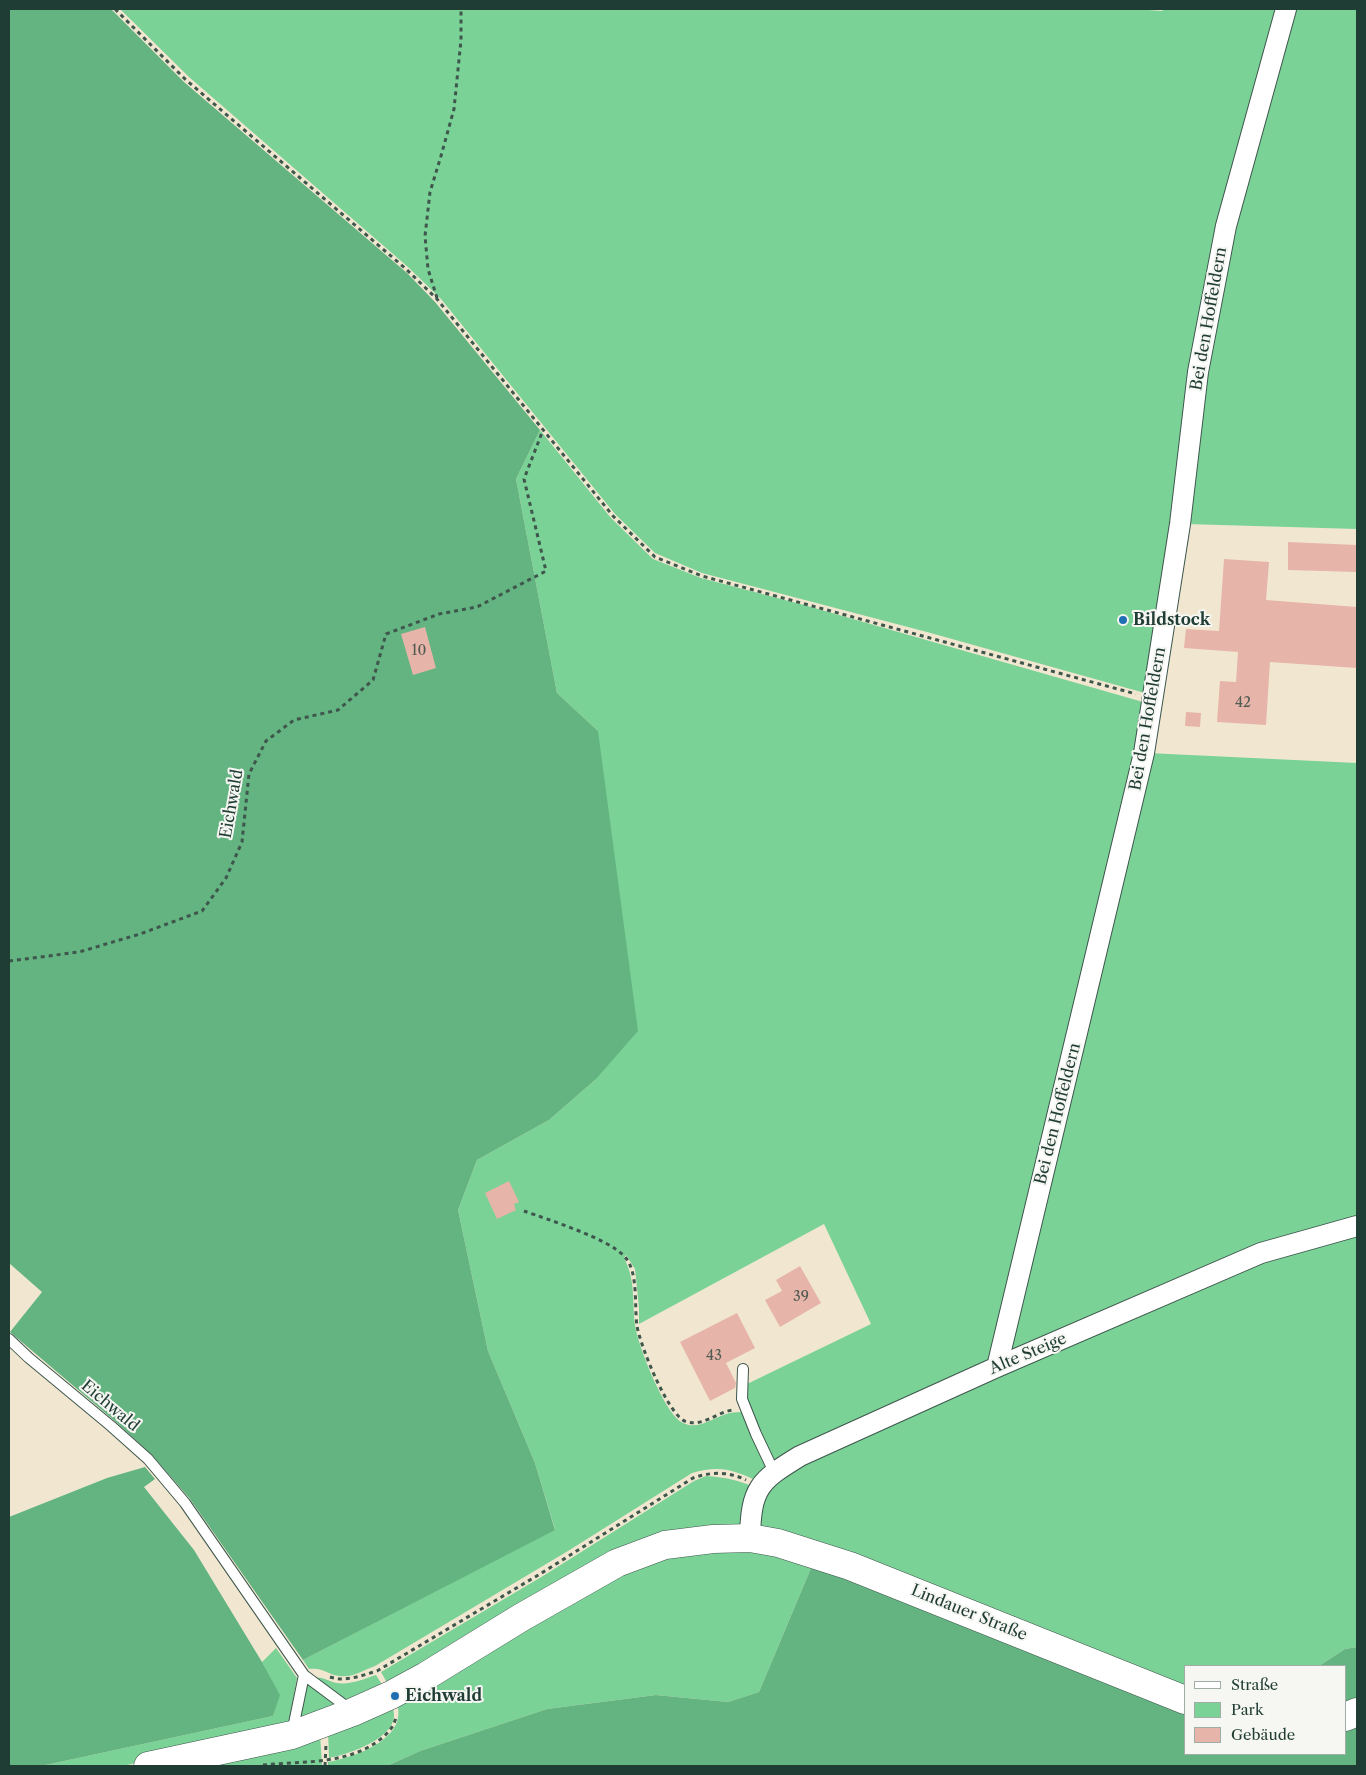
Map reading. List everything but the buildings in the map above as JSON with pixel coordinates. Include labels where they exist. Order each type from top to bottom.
[{"type":"main road","name":"Lindauer Straße","points":[[148,1766],[292,1735],[354,1712],[426,1676],[546,1602],[617,1563],[664,1545],[713,1538],[750,1538],[778,1543],[850,1566],[1184,1700]]},
{"type":"street","name":"Bei den Hoffeldern","points":[[997,1367],[1142,763],[1154,700],[1180,524],[1198,372],[1226,226],[1286,9]]},
{"type":"street","name":"Alte Steige","points":[[750,1538],[751,1512],[760,1486],[774,1472],[800,1456],[997,1367],[1261,1253],[1357,1226]]},
{"type":"lane","name":"Eichwald","points":[[9,1339],[148,1459],[185,1503],[304,1675],[354,1712]]},
{"type":"lane","points":[[743,1369],[742,1399],[774,1472]]},
{"type":"lane","points":[[292,1735],[304,1675]]},
{"type":"path","points":[[115,9],[186,79],[406,268],[437,299],[613,516],[655,557],[702,576],[1154,700]]},
{"type":"path","points":[[437,299],[428,269],[425,236],[430,192],[454,109],[461,40],[461,9]]},
{"type":"path","name":"Eichwald","points":[[9,961],[79,952],[140,934],[202,911],[226,878],[242,842],[249,774],[266,741],[294,720],[338,710],[373,680],[386,634],[439,614],[477,607],[546,571],[524,479],[543,430]]},
{"type":"path","points":[[524,1211],[611,1246],[625,1257],[632,1270],[640,1342],[673,1411],[684,1422],[700,1424],[730,1410],[746,1409]]},
{"type":"path","points":[[304,1675],[317,1672],[338,1680],[349,1680],[377,1671],[540,1574],[693,1478],[706,1473],[724,1473],[760,1486]]},
{"type":"green space","points":[[9,9],[111,9],[184,82],[407,273],[435,302],[540,430],[516,479],[557,693],[598,731],[638,1031],[595,1080],[549,1120],[477,1160],[458,1210],[488,1351],[535,1463],[555,1530],[303,1660],[190,1499],[152,1455],[10,1332],[42,1292],[9,1263]]},
{"type":"green space","points":[[120,9],[1134,9],[1162,11],[1164,9],[1281,9],[1222,225],[1152,695],[927,632],[702,573],[655,553],[615,514],[441,299],[408,267],[189,77]]},
{"type":"green space","points":[[1290,9],[1357,9],[1357,529],[1186,524],[1202,372],[1232,228]]},
{"type":"green space","points":[[540,430],[611,518],[653,559],[701,578],[804,605],[1150,704],[993,1364],[774,1467],[745,1398],[747,1384],[871,1324],[824,1224],[639,1324],[635,1269],[626,1255],[624,1258],[632,1283],[637,1335],[653,1379],[668,1407],[683,1423],[689,1425],[701,1424],[730,1413],[745,1412],[770,1471],[759,1482],[734,1471],[710,1469],[692,1473],[568,1551],[375,1666],[349,1676],[336,1675],[318,1669],[309,1669],[303,1660],[555,1529],[535,1463],[488,1351],[458,1210],[477,1160],[549,1120],[595,1080],[598,731],[557,693],[516,479]]},
{"type":"green space","points":[[1148,753],[1357,763],[1357,1220],[1002,1360]]},
{"type":"green space","points":[[1357,1230],[1357,1647],[1345,1649],[1321,1665],[1184,1665],[1184,1686],[756,1533],[756,1513],[777,1476],[1262,1257]]},
{"type":"green space","points":[[145,1467],[155,1479],[144,1487],[194,1550],[280,1695],[273,1716],[41,1766],[9,1766],[9,1517],[107,1478]]},
{"type":"green space","points":[[706,1476],[731,1479],[754,1487],[745,1532],[664,1540],[390,1688],[381,1672],[543,1576],[694,1481]]},
{"type":"green space","points":[[715,1543],[814,1561],[759,1692],[728,1702],[656,1695],[547,1709],[420,1751],[387,1766],[328,1766],[328,1762],[366,1750],[379,1743],[389,1734],[396,1724],[398,1712],[395,1699],[582,1587]]},
{"type":"green space","points":[[814,1561],[1184,1705],[1184,1755],[1346,1755],[1346,1724],[1357,1719],[1357,1766],[387,1766],[420,1751],[547,1709],[656,1695],[728,1702],[759,1692]]},
{"type":"green space","points":[[1357,1647],[1357,1704],[1346,1710],[1346,1665],[1321,1665],[1345,1649]]},
{"type":"green space","points":[[276,1648],[297,1678],[288,1727],[123,1766],[41,1766],[273,1716],[279,1695],[262,1662]]},
{"type":"green space","points":[[376,1675],[386,1691],[353,1706],[314,1678],[347,1683]]},
{"type":"green space","points":[[306,1682],[342,1711],[299,1726]]},
{"type":"green space","points":[[390,1703],[394,1714],[392,1724],[385,1733],[363,1747],[329,1758],[328,1730]]},
{"type":"green space","points":[[320,1733],[322,1766],[179,1766]]},
{"type":"place","name":"Bildstock","points":[[1123,620]]},
{"type":"place","name":"Eichwald","points":[[395,1696]]}]
